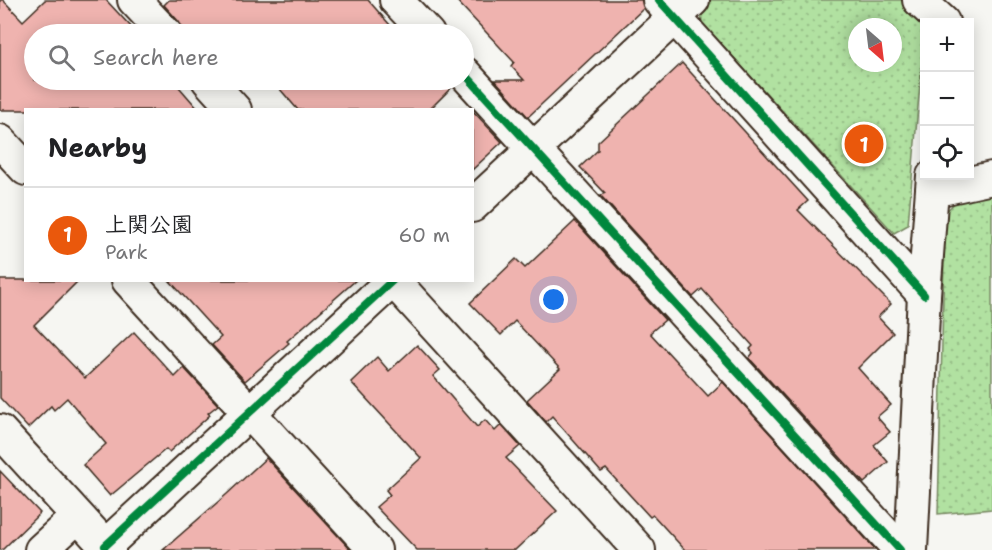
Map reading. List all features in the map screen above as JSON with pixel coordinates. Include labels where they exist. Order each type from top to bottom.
[{"type":"street","points":[[134,0],[157,24]]},
{"type":"street","points":[[396,0],[419,24]]},
{"type":"street","points":[[919,0],[939,18]]},
{"type":"street","points":[[944,18],[948,0]]},
{"type":"street","points":[[474,204],[533,150],[676,6],[924,295]]},
{"type":"street","points":[[474,84],[900,550]]},
{"type":"street","points":[[217,90],[233,108]]},
{"type":"street","points":[[0,141],[24,167]]},
{"type":"street","points":[[910,550],[932,183],[992,178]]},
{"type":"street","points":[[130,282],[375,550]]},
{"type":"street","points":[[0,431],[107,548],[249,412],[392,282]]},
{"type":"street","points":[[394,282],[639,550]]},
{"type":"street","points":[[41,550],[77,517]]},
{"type":"green space","points":[[708,0],[904,0],[920,19],[920,83],[908,225],[894,233],[702,23],[701,7]]},
{"type":"green space","points":[[992,192],[992,509],[938,514],[945,213],[958,199]]},
{"type":"building","points":[[0,0],[3,0],[23,21],[45,0],[106,0],[128,24],[24,24],[24,90],[182,90],[197,108],[24,108],[24,110],[0,110]]},
{"type":"building","points":[[169,0],[368,0],[389,24],[180,24],[164,5]]},
{"type":"building","points":[[456,0],[642,0],[644,8],[528,117],[495,80],[524,80],[511,66],[514,62]]},
{"type":"building","points":[[682,63],[808,201],[798,210],[891,304],[878,317],[893,333],[858,368],[891,405],[877,417],[890,432],[874,445],[888,462],[864,483],[749,358],[753,353],[750,349],[753,346],[702,289],[693,297],[601,196],[605,193],[580,167],[598,150],[598,142]]},
{"type":"building","points":[[281,90],[449,90],[431,108],[296,108]]},
{"type":"building","points":[[474,112],[502,142],[474,168]]},
{"type":"building","points":[[575,221],[665,320],[650,333],[708,396],[723,382],[876,550],[685,550],[653,515],[650,517],[606,469],[601,472],[552,416],[546,422],[527,400],[560,369],[515,321],[501,335],[470,303],[516,259],[525,268]]},
{"type":"building","points":[[0,280],[24,280],[24,282],[77,282],[34,325],[85,378],[134,332],[175,377],[184,368],[218,405],[169,452],[166,449],[110,496],[83,465],[106,444],[67,398],[54,410],[51,406],[28,428],[0,398]]},
{"type":"building","points":[[171,282],[354,282],[245,381],[212,345],[221,337]]},
{"type":"building","points":[[417,345],[440,370],[433,376],[477,427],[485,420],[495,431],[501,425],[520,446],[506,458],[557,511],[515,550],[417,550],[376,507],[390,495],[386,490],[421,458],[351,382],[377,357],[389,371]]},
{"type":"building","points":[[266,458],[351,550],[163,550],[227,494]]},
{"type":"building","points":[[0,471],[40,513],[2,550],[0,550]]},
{"type":"cycle path","points":[[659,0],[924,295]]},
{"type":"cycle path","points":[[474,84],[900,550]]},
{"type":"cycle path","points":[[105,546],[391,282]]},
{"type":"place","name":"上関公園","points":[[864,144]]}]
